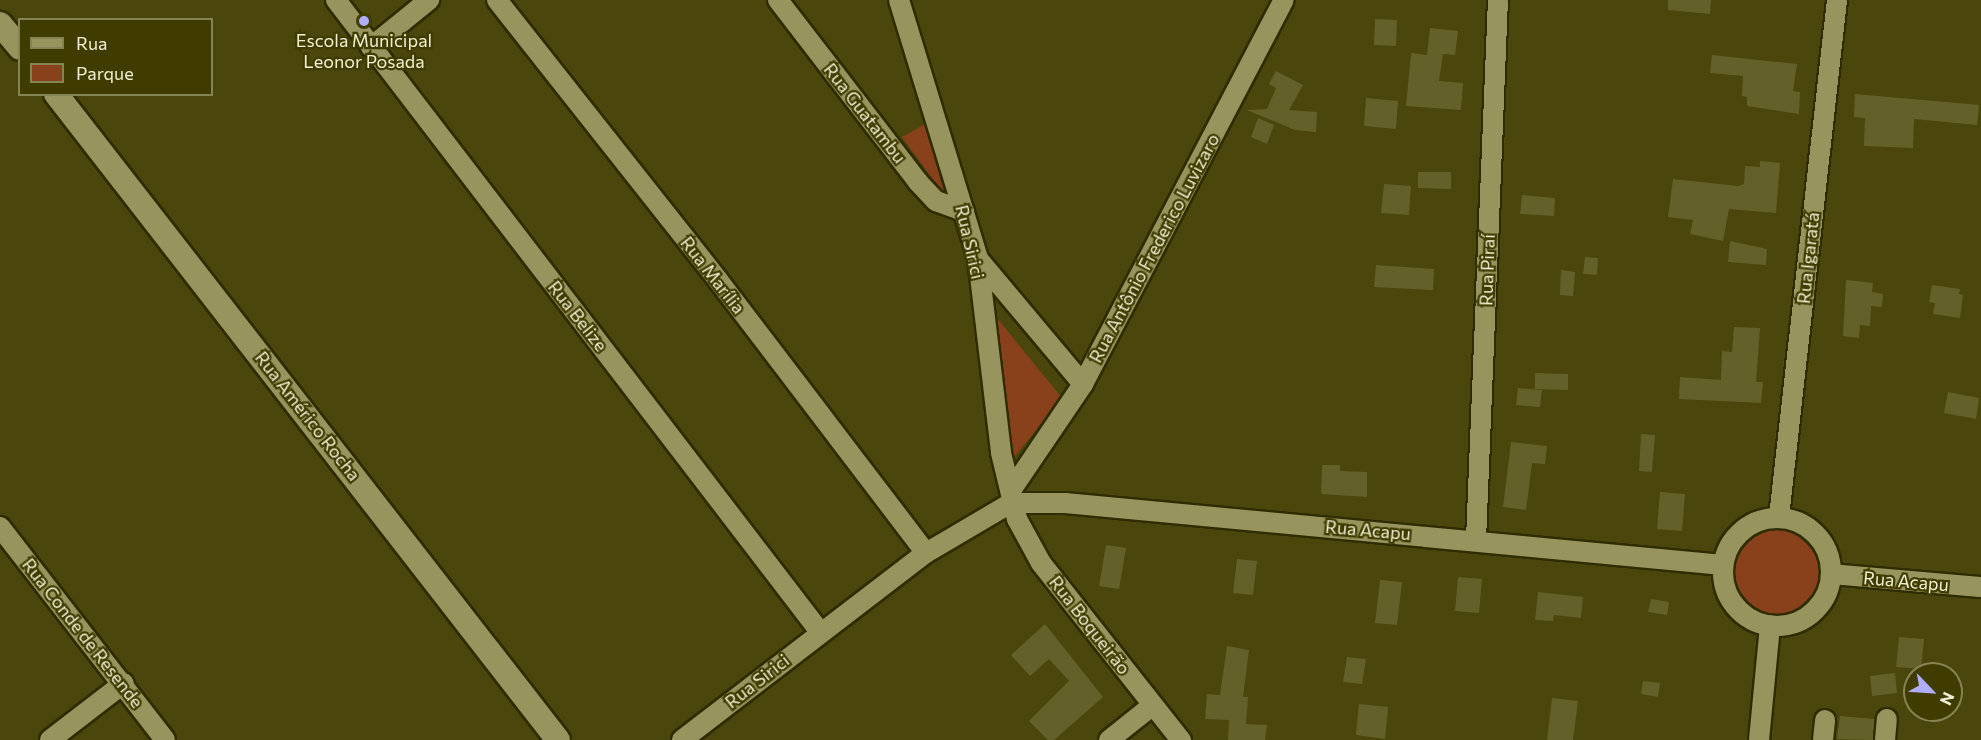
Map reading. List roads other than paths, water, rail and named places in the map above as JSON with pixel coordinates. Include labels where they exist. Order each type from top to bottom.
[{"type":"street","name":"Rua Belize","points":[[336,0],[820,632]]},
{"type":"street","points":[[370,47],[429,0]]},
{"type":"street","name":"Rua Marília","points":[[497,0],[718,280],[926,553]]},
{"type":"street","name":"Rua Guatambu","points":[[778,0],[918,182],[936,201],[964,211]]},
{"type":"street","name":"Rua Sirici","points":[[682,740],[926,553],[1012,496],[1001,453],[978,259],[899,0]]},
{"type":"street","name":"Rua Antônio Frederico Luvizaro","points":[[1012,496],[1083,384],[1284,0]]},
{"type":"street","name":"Rua Piraí","points":[[1476,540],[1498,0]]},
{"type":"street","name":"Rua Igaratá","points":[[1779,517],[1837,0]]},
{"type":"street","points":[[0,24],[18,46]]},
{"type":"street","name":"Rua Américo Rocha","points":[[58,96],[558,740]]},
{"type":"street","points":[[978,259],[1083,384]]},
{"type":"street","name":"Rua Acapu","points":[[1012,496],[1065,503],[1723,565]]},
{"type":"street","name":"Rua Boqueirão","points":[[1012,496],[1026,540],[1041,563],[1181,740]]},
{"type":"street","points":[[1779,517],[1796,520],[1817,535],[1829,557],[1831,574],[1828,592],[1804,619],[1770,626],[1740,611],[1724,582],[1723,565],[1736,536],[1763,519],[1779,517]]},
{"type":"street","name":"Rua Conde de Resende","points":[[0,527],[124,683],[165,740]]},
{"type":"street","name":"Rua Acapu","points":[[1831,574],[1981,587]]},
{"type":"street","points":[[1759,740],[1770,626]]},
{"type":"street","points":[[50,740],[124,683]]},
{"type":"street","points":[[1109,740],[1153,705]]},
{"type":"street","points":[[1885,740],[1887,719]]},
{"type":"street","points":[[1823,740],[1825,720]]},
{"type":"place","name":"Escola Municipal Leonor Posada","points":[[364,21]]}]
